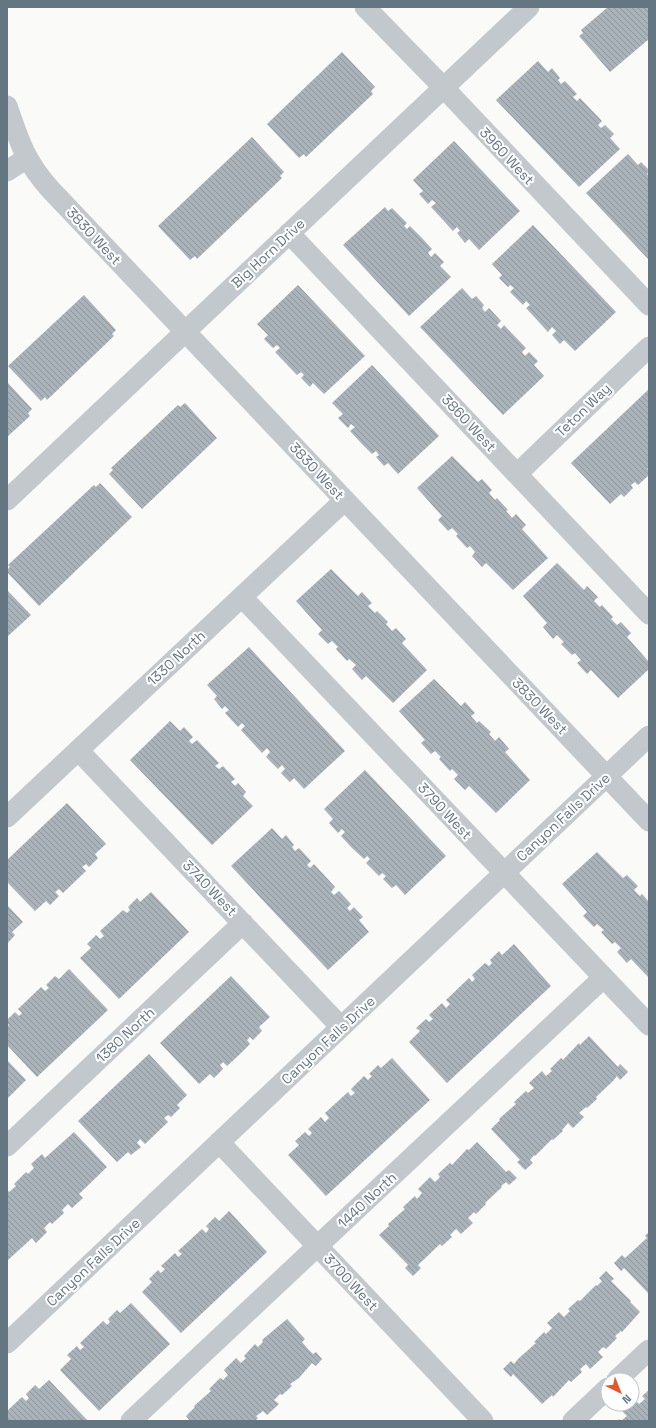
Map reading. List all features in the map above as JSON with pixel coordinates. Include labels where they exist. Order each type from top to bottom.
[{"type":"street","name":"3960 West","points":[[365,7],[444,88],[649,305]]},
{"type":"street","name":"Big Horn Drive","points":[[7,500],[529,7]]},
{"type":"street","name":"3830 West","points":[[7,106],[27,158],[50,189],[649,821]]},
{"type":"street","points":[[7,171],[27,158]]},
{"type":"street","name":"3860 West","points":[[290,233],[649,614]]},
{"type":"street","name":"Teton Way","points":[[517,474],[649,347]]},
{"type":"street","name":"1330 North","points":[[7,817],[344,500]]},
{"type":"street","name":"3790 West","points":[[242,597],[649,1026]]},
{"type":"street","name":"Canyon Falls Drive","points":[[9,1338],[342,1027],[649,736]]},
{"type":"street","name":"3740 West","points":[[78,750],[342,1027]]},
{"type":"street","name":"1380 North","points":[[7,1146],[243,924]]},
{"type":"street","name":"1440 North","points":[[131,1421],[603,978]]},
{"type":"street","name":"3700 West","points":[[219,1142],[483,1421]]},
{"type":"street","points":[[626,1372],[649,1350]]},
{"type":"street","points":[[573,1421],[600,1396]]},
{"type":"building","points":[[608,7],[649,7],[649,39],[610,72],[579,36],[583,33],[581,30]]},
{"type":"building","points":[[342,52],[375,87],[371,91],[373,94],[306,157],[304,154],[299,158],[267,124]]},
{"type":"building","points":[[538,61],[548,72],[552,68],[560,78],[558,80],[561,84],[565,81],[577,94],[573,97],[577,101],[580,98],[602,121],[598,125],[601,128],[605,125],[614,134],[610,138],[620,149],[579,187],[496,100]]},
{"type":"building","points":[[252,137],[284,172],[280,176],[282,178],[197,259],[195,256],[190,260],[158,226]]},
{"type":"building","points":[[454,141],[520,211],[479,250],[469,239],[465,243],[457,233],[460,231],[457,227],[453,231],[431,207],[436,203],[432,200],[428,204],[419,194],[423,191],[413,180]]},
{"type":"building","points":[[628,154],[638,165],[641,162],[649,170],[647,174],[649,176],[649,260],[586,193]]},
{"type":"building","points":[[385,207],[388,211],[392,208],[407,223],[404,226],[407,229],[410,226],[422,238],[432,249],[428,253],[431,257],[435,253],[444,262],[440,266],[451,277],[409,316],[343,245]]},
{"type":"building","points":[[533,225],[616,312],[575,351],[564,340],[560,344],[552,335],[556,331],[552,327],[548,332],[526,308],[530,305],[526,301],[523,305],[510,292],[514,288],[510,285],[508,287],[499,278],[502,275],[492,264]]},
{"type":"building","points":[[298,285],[365,356],[324,394],[313,383],[310,387],[301,378],[304,375],[301,372],[297,375],[275,352],[280,348],[277,345],[273,348],[264,339],[268,335],[257,324]]},
{"type":"building","points":[[462,288],[472,299],[476,296],[484,305],[482,308],[485,312],[489,308],[501,321],[497,325],[501,329],[504,325],[526,348],[522,352],[525,356],[529,352],[538,361],[534,365],[544,376],[503,415],[420,327]]},
{"type":"building","points":[[84,295],[116,330],[112,334],[114,336],[47,400],[45,397],[41,401],[8,366]]},
{"type":"building","points":[[372,365],[439,436],[398,474],[388,463],[384,466],[376,457],[379,455],[376,451],[372,454],[361,443],[350,431],[355,427],[351,424],[348,428],[338,418],[343,414],[332,403]]},
{"type":"building","points":[[7,382],[32,409],[28,413],[30,416],[7,437]]},
{"type":"building","points":[[649,389],[649,467],[647,469],[649,470],[649,475],[638,485],[635,482],[631,485],[633,488],[624,497],[621,494],[610,504],[571,463]]},
{"type":"building","points":[[185,403],[217,438],[142,509],[109,474],[113,470],[111,468],[178,405],[180,407]]},
{"type":"building","points":[[452,456],[478,482],[482,479],[492,490],[489,493],[495,500],[497,498],[508,510],[506,511],[512,518],[516,514],[526,525],[522,529],[548,558],[513,590],[486,563],[482,567],[472,556],[475,552],[470,546],[467,548],[456,536],[458,534],[452,528],[448,531],[438,520],[442,516],[417,488]]},
{"type":"building","points":[[100,483],[132,517],[39,606],[7,572],[10,567],[8,565],[94,485],[96,487]]},
{"type":"building","points":[[557,563],[584,590],[587,586],[598,597],[594,601],[600,607],[602,605],[613,617],[611,619],[617,625],[621,622],[631,633],[627,637],[649,662],[649,669],[618,698],[591,670],[587,674],[577,663],[581,660],[575,653],[572,655],[561,644],[564,642],[557,635],[553,639],[543,627],[547,623],[523,596]]},
{"type":"building","points":[[331,569],[358,596],[362,592],[372,603],[368,606],[375,613],[377,611],[388,622],[386,624],[392,631],[396,628],[406,639],[402,643],[427,670],[393,703],[366,676],[362,680],[352,669],[356,665],[349,659],[347,661],[336,649],[338,647],[332,641],[328,644],[318,634],[322,630],[296,601]]},
{"type":"building","points":[[7,590],[31,615],[7,637]]},
{"type":"building","points":[[249,647],[345,751],[304,789],[294,778],[290,782],[281,773],[285,769],[282,765],[278,769],[266,757],[270,752],[267,748],[262,753],[241,730],[245,726],[242,723],[238,727],[225,713],[229,710],[225,706],[222,709],[214,699],[217,696],[207,685]]},
{"type":"building","points":[[434,679],[461,706],[465,702],[475,713],[471,716],[477,723],[479,721],[491,732],[489,734],[495,741],[499,737],[509,749],[505,752],[530,780],[496,813],[469,786],[465,790],[454,779],[458,775],[452,769],[450,771],[439,759],[441,757],[435,751],[431,754],[421,743],[425,740],[399,711]]},
{"type":"building","points":[[170,721],[180,731],[184,727],[193,737],[189,741],[192,744],[197,740],[219,763],[215,766],[219,769],[223,766],[235,779],[231,782],[235,786],[238,783],[246,792],[243,796],[253,806],[212,845],[130,760]]},
{"type":"building","points":[[365,770],[446,856],[405,895],[396,885],[392,888],[383,879],[386,876],[382,873],[379,876],[366,863],[370,859],[367,856],[364,859],[352,848],[341,836],[345,832],[342,829],[338,833],[329,823],[333,819],[324,809]]},
{"type":"building","points":[[67,803],[106,844],[95,854],[98,858],[89,867],[86,864],[82,867],[86,871],[63,893],[59,889],[55,892],[59,896],[50,905],[46,901],[35,911],[7,882],[7,860]]},
{"type":"building","points":[[272,828],[282,839],[286,835],[294,845],[292,847],[295,851],[299,848],[311,861],[307,865],[310,868],[314,864],[335,887],[331,892],[334,895],[339,891],[351,904],[347,908],[350,911],[354,907],[363,917],[359,920],[369,932],[328,970],[231,866]]},
{"type":"building","points":[[597,852],[623,878],[627,875],[638,886],[634,890],[640,896],[642,894],[649,902],[649,978],[631,959],[627,963],[617,952],[621,948],[615,942],[612,944],[601,932],[604,930],[597,924],[594,927],[583,916],[587,912],[562,884]]},
{"type":"building","points":[[151,892],[189,932],[119,999],[80,958],[91,948],[87,944],[96,935],[100,939],[104,936],[100,931],[123,910],[127,913],[130,910],[128,907],[137,898],[140,902]]},
{"type":"building","points":[[7,905],[23,922],[12,932],[15,935],[7,944]]},
{"type":"building","points":[[514,944],[551,986],[447,1083],[409,1042],[420,1031],[416,1028],[426,1019],[429,1022],[433,1019],[429,1015],[442,1003],[446,1008],[450,1004],[446,1000],[469,978],[472,982],[475,979],[472,975],[485,963],[489,966],[492,963],[490,960],[499,951],[502,955]]},
{"type":"building","points":[[69,969],[108,1010],[37,1077],[7,1045],[7,1028],[9,1025],[7,1020],[15,1012],[19,1016],[22,1013],[18,1009],[41,987],[45,991],[49,988],[46,985],[55,976],[59,979]]},
{"type":"building","points":[[231,976],[270,1017],[259,1027],[262,1031],[253,1040],[250,1037],[247,1040],[250,1044],[239,1055],[227,1066],[223,1062],[220,1065],[223,1069],[214,1078],[210,1074],[199,1084],[160,1043]]},
{"type":"building","points":[[589,1036],[618,1067],[620,1064],[628,1072],[620,1080],[617,1076],[596,1097],[597,1099],[579,1113],[584,1117],[573,1128],[568,1123],[562,1130],[563,1131],[553,1140],[552,1139],[535,1156],[534,1155],[530,1160],[533,1163],[525,1170],[517,1162],[520,1160],[491,1129],[500,1120],[499,1119],[516,1104],[514,1102],[526,1091],[528,1093],[534,1088],[529,1083],[542,1071],[546,1076],[552,1071],[550,1069],[561,1058],[563,1060],[579,1043],[580,1045]]},
{"type":"building","points":[[149,1054],[187,1095],[177,1105],[180,1108],[171,1117],[168,1115],[164,1118],[168,1122],[145,1144],[140,1139],[137,1143],[141,1147],[131,1155],[128,1152],[117,1162],[78,1121]]},
{"type":"building","points":[[392,1058],[430,1100],[326,1196],[288,1155],[299,1145],[295,1141],[305,1132],[309,1136],[312,1133],[308,1129],[321,1117],[325,1122],[329,1118],[325,1113],[348,1092],[351,1096],[355,1093],[351,1089],[364,1076],[368,1080],[372,1076],[369,1074],[378,1065],[381,1068]]},
{"type":"building","points":[[7,1060],[26,1080],[7,1099]]},
{"type":"building","points":[[74,1132],[107,1167],[79,1194],[83,1198],[72,1208],[68,1204],[62,1210],[64,1213],[52,1224],[50,1222],[44,1228],[47,1232],[36,1243],[32,1238],[7,1261],[7,1189],[9,1192],[16,1186],[14,1184],[26,1172],[28,1174],[34,1168],[31,1164],[42,1154],[45,1158]]},
{"type":"building","points":[[477,1142],[506,1172],[509,1170],[517,1178],[509,1185],[506,1182],[501,1186],[502,1187],[476,1214],[474,1212],[468,1218],[473,1223],[461,1234],[456,1229],[450,1235],[452,1237],[442,1246],[440,1244],[418,1265],[421,1268],[413,1276],[405,1268],[408,1265],[379,1235],[389,1226],[388,1224],[405,1209],[403,1207],[415,1196],[417,1199],[422,1193],[418,1189],[430,1177],[435,1182],[440,1177],[438,1174],[450,1163],[452,1165],[467,1149],[469,1150]]},
{"type":"building","points":[[229,1211],[267,1252],[181,1333],[142,1292],[152,1282],[149,1279],[158,1270],[161,1273],[165,1269],[161,1266],[175,1253],[178,1257],[182,1254],[178,1251],[202,1229],[206,1233],[209,1229],[206,1226],[215,1217],[219,1221]]},
{"type":"building","points":[[649,1232],[649,1294],[624,1268],[621,1271],[614,1263],[622,1255],[625,1258],[647,1238],[645,1236]]},
{"type":"building","points":[[606,1271],[614,1279],[611,1281],[640,1312],[622,1332],[621,1331],[615,1336],[617,1338],[606,1349],[603,1347],[598,1352],[603,1357],[590,1369],[586,1364],[580,1369],[582,1372],[571,1382],[569,1380],[553,1397],[552,1395],[542,1404],[513,1374],[511,1377],[503,1369],[511,1361],[514,1364],[536,1343],[534,1342],[544,1332],[546,1334],[552,1328],[547,1323],[559,1312],[564,1317],[570,1311],[568,1309],[578,1300],[580,1301],[596,1285],[597,1286],[602,1281],[599,1278]]},
{"type":"building","points":[[131,1303],[170,1344],[99,1411],[60,1370],[71,1359],[67,1355],[77,1346],[80,1350],[84,1347],[80,1343],[103,1321],[107,1325],[110,1322],[108,1319],[117,1310],[120,1313]]},
{"type":"building","points":[[287,1319],[305,1339],[302,1342],[307,1348],[313,1354],[316,1352],[322,1359],[316,1366],[312,1363],[299,1378],[290,1384],[292,1386],[274,1400],[279,1404],[267,1415],[263,1411],[256,1416],[258,1418],[255,1421],[190,1421],[186,1416],[195,1407],[194,1406],[211,1391],[209,1389],[220,1378],[223,1380],[228,1375],[224,1370],[236,1358],[241,1363],[246,1358],[244,1356],[255,1344],[258,1347],[263,1342],[262,1340]]},
{"type":"building","points":[[49,1380],[88,1421],[7,1421],[7,1411],[22,1397],[26,1401],[29,1398],[26,1394],[35,1385],[39,1389]]},
{"type":"building","points":[[649,1390],[649,1421],[621,1421],[627,1416],[623,1412],[640,1412],[640,1403],[645,1399],[642,1396]]}]
